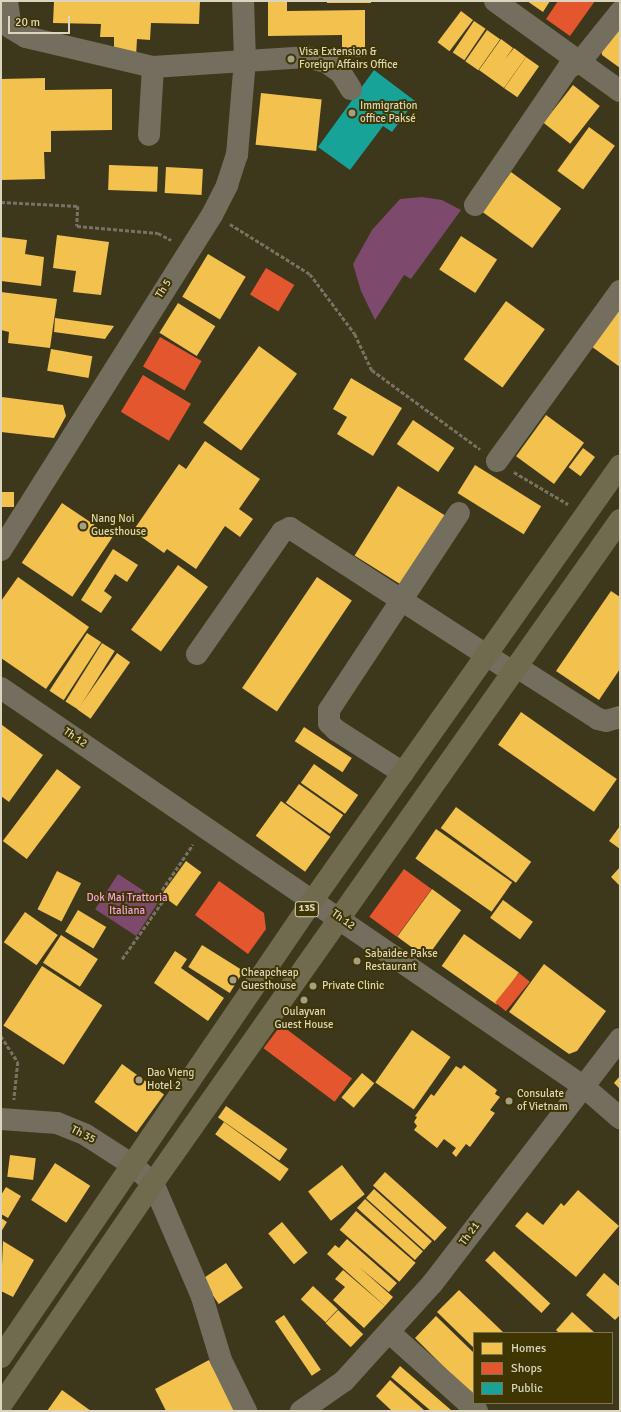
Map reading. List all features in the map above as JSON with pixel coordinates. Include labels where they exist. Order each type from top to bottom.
[{"type":"highway","name":"13S","points":[[1,1357],[131,1164],[313,900],[584,514],[618,472]]},
{"type":"highway","points":[[1,1405],[153,1184],[620,520]]},
{"type":"street","points":[[7,1],[11,28],[26,37],[153,67],[306,57],[326,62],[341,73],[351,89]]},
{"type":"street","name":"Th 5","points":[[1,550],[212,215],[227,185],[237,155],[245,60],[243,1]]},
{"type":"street","points":[[495,1],[620,91]]},
{"type":"street","points":[[475,205],[568,68],[580,62],[620,12]]},
{"type":"street","points":[[149,135],[153,67]]},
{"type":"street","points":[[497,461],[620,291]]},
{"type":"street","points":[[403,772],[336,730],[329,723],[329,710],[400,599],[459,513]]},
{"type":"street","points":[[198,654],[282,532],[290,528],[487,654],[598,719],[606,721],[620,717]]},
{"type":"street","name":"Th 12","points":[[1,688],[583,1086],[620,1118]]},
{"type":"street","name":"Th 21","points":[[301,1411],[344,1381],[390,1333],[432,1284],[620,1039]]},
{"type":"street","name":"Th 35","points":[[7,1118],[57,1123],[86,1135],[131,1164],[153,1184]]},
{"type":"street","points":[[153,1184],[202,1297],[221,1360],[246,1411]]},
{"type":"street","points":[[390,1333],[477,1411]]},
{"type":"path","points":[[1,202],[78,206],[77,226],[158,233],[190,249]]},
{"type":"path","points":[[212,215],[247,233],[310,274],[355,334],[372,370],[497,461],[584,514]]},
{"type":"path","points":[[122,959],[162,902],[162,890],[205,827]]},
{"type":"path","points":[[1,1036],[18,1062],[7,1118]]},
{"type":"green space","points":[[422,197],[442,200],[461,210],[411,279],[404,275],[375,320],[361,291],[353,264],[372,230],[400,199]]},
{"type":"green space","name":"Dok Mai Trattoria Italiana","points":[[118,874],[159,901],[136,936],[95,909]]},
{"type":"building: Homes","points":[[54,1],[200,1],[199,24],[151,23],[150,40],[137,39],[136,56],[114,55],[114,37],[100,37],[101,24],[53,23]]},
{"type":"building: Homes","points":[[268,1],[287,1],[287,11],[365,10],[365,57],[342,57],[342,35],[268,36]]},
{"type":"building: Homes","points":[[327,1],[371,1],[371,3],[327,3]]},
{"type":"building: Homes","points":[[527,1],[550,1],[543,12]]},
{"type":"building: Homes","points":[[461,11],[473,20],[450,51],[438,42]]},
{"type":"building: Homes","points":[[474,21],[486,29],[464,60],[453,53]]},
{"type":"building: Homes","points":[[620,21],[620,68],[602,55],[601,48]]},
{"type":"building: Homes","points":[[487,30],[500,39],[478,70],[465,61]]},
{"type":"building: Homes","points":[[501,39],[513,48],[505,59],[514,48],[526,57],[504,88],[479,70]]},
{"type":"building: Homes","points":[[526,57],[539,66],[517,97],[504,88]]},
{"type":"building: Homes","points":[[45,78],[45,90],[112,89],[112,130],[51,131],[51,152],[44,152],[45,179],[1,180],[1,79]]},
{"type":"building: Homes","points":[[573,85],[600,106],[570,144],[543,123]]},
{"type":"building: Homes","points":[[261,93],[322,99],[316,151],[256,145]]},
{"type":"building: Homes","points":[[589,127],[615,146],[583,189],[557,171]]},
{"type":"building: Homes","points":[[109,165],[158,167],[157,192],[108,190]]},
{"type":"building: Homes","points":[[166,167],[203,169],[202,195],[165,193]]},
{"type":"building: Homes","points":[[511,172],[561,208],[532,248],[482,212]]},
{"type":"building: Homes","points":[[57,235],[109,242],[101,295],[73,292],[76,271],[53,268]]},
{"type":"building: Homes","points":[[461,236],[497,259],[475,293],[439,270]]},
{"type":"building: Homes","points":[[1,237],[27,240],[25,254],[44,257],[41,286],[1,281]]},
{"type":"building: Homes","points":[[208,254],[246,277],[220,320],[182,297]]},
{"type":"building: Homes","points":[[1,292],[57,299],[50,348],[8,343],[9,332],[1,330]]},
{"type":"building: Homes","points":[[620,299],[620,367],[588,344]]},
{"type":"building: Homes","points":[[506,301],[545,329],[503,387],[464,359]]},
{"type":"building: Homes","points":[[178,303],[215,326],[197,356],[159,333]]},
{"type":"building: Homes","points":[[55,318],[114,326],[105,339],[54,332]]},
{"type":"building: Homes","points":[[259,346],[297,374],[241,450],[203,423]]},
{"type":"building: Homes","points":[[51,349],[92,356],[89,378],[47,371]]},
{"type":"building: Homes","points":[[351,378],[402,408],[373,456],[337,434],[347,417],[333,409]]},
{"type":"building: Homes","points":[[2,397],[63,405],[66,416],[54,438],[1,432]]},
{"type":"building: Homes","points":[[546,415],[584,443],[554,484],[516,456]]},
{"type":"building: Homes","points":[[413,420],[454,448],[438,472],[397,444]]},
{"type":"building: Homes","points":[[205,441],[260,479],[239,509],[253,519],[240,537],[225,526],[196,569],[167,549],[164,553],[133,531],[179,464],[186,469]]},
{"type":"building: Homes","points":[[583,448],[595,457],[581,476],[569,467]]},
{"type":"building: Homes","points":[[475,465],[541,506],[524,534],[458,493]]},
{"type":"building: Homes","points":[[398,486],[445,515],[401,585],[355,556]]},
{"type":"building: Homes","points":[[1,492],[14,492],[14,507],[1,507]]},
{"type":"building: Homes","points":[[62,503],[113,537],[72,597],[22,563]]},
{"type":"building: Homes","points":[[113,549],[138,565],[127,582],[115,574],[104,591],[112,597],[101,613],[81,600]]},
{"type":"building: Homes","points":[[178,565],[208,587],[161,651],[131,630]]},
{"type":"building: Homes","points":[[18,577],[89,627],[46,689],[1,658],[1,601]]},
{"type":"building: Homes","points":[[317,577],[352,600],[277,712],[242,688]]},
{"type":"building: Homes","points":[[611,591],[620,597],[620,669],[599,700],[556,671]]},
{"type":"building: Homes","points":[[87,633],[101,642],[64,700],[49,691]]},
{"type":"building: Homes","points":[[102,643],[115,651],[78,709],[65,702]]},
{"type":"building: Homes","points":[[117,653],[130,662],[91,719],[77,710]]},
{"type":"building: Homes","points":[[521,712],[617,779],[594,812],[498,745]]},
{"type":"building: Homes","points":[[2,725],[43,755],[9,802],[1,796]]},
{"type":"building: Homes","points":[[304,727],[352,758],[343,772],[295,741]]},
{"type":"building: Homes","points":[[314,764],[358,795],[345,814],[301,783]]},
{"type":"building: Homes","points":[[57,769],[81,787],[27,859],[3,841]]},
{"type":"building: Homes","points":[[299,784],[343,815],[330,834],[286,803]]},
{"type":"building: Homes","points":[[281,801],[330,837],[305,872],[256,836]]},
{"type":"building: Homes","points":[[456,807],[531,862],[516,883],[441,828]]},
{"type":"building: Homes","points":[[620,826],[620,849],[609,841]]},
{"type":"building: Homes","points":[[436,829],[512,882],[492,912],[415,858]]},
{"type":"building: Homes","points":[[186,861],[201,872],[177,906],[161,895]]},
{"type":"building: Homes","points":[[620,867],[620,886],[611,877]]},
{"type":"building: Homes","points":[[57,871],[81,883],[62,922],[37,909]]},
{"type":"building: Homes","points":[[432,889],[461,910],[426,958],[397,937]]},
{"type":"building: Homes","points":[[503,900],[533,922],[520,940],[490,918]]},
{"type":"building: Homes","points":[[78,910],[106,927],[93,948],[65,931]]},
{"type":"building: Homes","points":[[25,912],[58,935],[37,965],[4,942]]},
{"type":"building: Homes","points":[[464,934],[519,972],[497,1004],[442,966]]},
{"type":"building: Homes","points":[[61,935],[98,959],[80,987],[43,963]]},
{"type":"building: Homes","points":[[202,945],[244,971],[230,993],[188,967]]},
{"type":"building: Homes","points":[[175,951],[187,959],[181,968],[224,998],[208,1021],[154,983]]},
{"type":"building: Homes","points":[[544,964],[606,1011],[577,1051],[569,1054],[509,1012]]},
{"type":"building: Homes","points":[[42,966],[102,1005],[64,1065],[3,1026]]},
{"type":"building: Homes","points":[[412,1030],[451,1057],[414,1109],[375,1082]]},
{"type":"building: Homes","points":[[122,1064],[164,1095],[136,1133],[94,1102]]},
{"type":"building: Homes","points":[[464,1065],[497,1090],[495,1094],[500,1097],[490,1110],[495,1113],[470,1147],[466,1144],[456,1157],[452,1153],[456,1148],[444,1139],[437,1148],[414,1130],[417,1126],[414,1122],[417,1117],[415,1116],[431,1094],[434,1096],[456,1066],[461,1069]]},
{"type":"building: Homes","points":[[362,1073],[374,1083],[354,1108],[341,1098]]},
{"type":"building: Homes","points":[[620,1076],[620,1089],[614,1083]]},
{"type":"building: Homes","points":[[226,1106],[287,1149],[279,1160],[218,1117]]},
{"type":"building: Homes","points":[[224,1122],[289,1169],[280,1181],[215,1134]]},
{"type":"building: Homes","points":[[10,1155],[36,1158],[33,1180],[7,1177]]},
{"type":"building: Homes","points":[[55,1163],[90,1186],[66,1223],[31,1200]]},
{"type":"building: Homes","points":[[342,1165],[365,1194],[331,1221],[308,1191]]},
{"type":"building: Homes","points":[[385,1172],[447,1228],[435,1241],[373,1185]]},
{"type":"building: Homes","points":[[6,1187],[21,1196],[8,1218],[1,1214],[1,1195]]},
{"type":"building: Homes","points":[[374,1189],[432,1241],[424,1250],[366,1198]]},
{"type":"building: Homes","points":[[578,1190],[619,1226],[576,1277],[515,1226],[527,1212],[543,1225],[561,1203],[564,1206]]},
{"type":"building: Homes","points":[[365,1199],[423,1251],[415,1260],[357,1208]]},
{"type":"building: Homes","points":[[356,1211],[416,1263],[399,1282],[340,1230]]},
{"type":"building: Homes","points":[[1,1218],[7,1222],[1,1232]]},
{"type":"building: Homes","points":[[282,1222],[308,1253],[294,1264],[268,1234]]},
{"type":"building: Homes","points":[[347,1239],[397,1283],[389,1292],[359,1267],[393,1297],[385,1306],[327,1254],[335,1245],[339,1248]]},
{"type":"building: Homes","points":[[3,1241],[34,1260],[13,1297],[1,1291]]},
{"type":"building: Homes","points":[[494,1251],[550,1304],[541,1313],[485,1261]]},
{"type":"building: Homes","points":[[226,1263],[243,1288],[219,1304],[202,1279]]},
{"type":"building: Homes","points":[[343,1270],[385,1306],[364,1328],[333,1300],[345,1287],[335,1279]]},
{"type":"building: Homes","points":[[604,1273],[620,1287],[620,1315],[615,1320],[586,1295]]},
{"type":"building: Homes","points":[[313,1286],[338,1309],[326,1322],[301,1299]]},
{"type":"building: Homes","points":[[459,1290],[503,1332],[473,1332],[473,1347],[437,1312]]},
{"type":"building: Homes","points":[[338,1310],[363,1334],[351,1347],[325,1323]]},
{"type":"building: Homes","points":[[572,1312],[594,1332],[558,1332],[556,1330]]},
{"type":"building: Homes","points":[[284,1315],[321,1370],[312,1376],[275,1321]]},
{"type":"building: Homes","points":[[436,1316],[473,1352],[473,1396],[415,1338]]},
{"type":"building: Homes","points":[[209,1360],[236,1411],[166,1411],[155,1389]]},
{"type":"building: Homes","points":[[400,1366],[451,1410],[431,1411],[391,1377]]},
{"type":"building: Homes","points":[[390,1380],[425,1411],[392,1411],[376,1396]]},
{"type":"building: Homes","points":[[62,1390],[91,1411],[47,1411]]},
{"type":"building: Shops","points":[[558,1],[595,1],[570,36],[546,19]]},
{"type":"building: Shops","points":[[266,268],[294,285],[278,312],[250,295]]},
{"type":"building: Shops","points":[[160,337],[202,361],[185,390],[143,366]]},
{"type":"building: Shops","points":[[143,375],[191,404],[169,441],[121,412]]},
{"type":"building: Shops","points":[[404,869],[432,889],[397,937],[369,917]]},
{"type":"building: Shops","points":[[219,881],[264,913],[266,929],[248,954],[195,915]]},
{"type":"building: Shops","points":[[519,973],[530,982],[506,1011],[495,1003]]},
{"type":"building: Shops","points":[[281,1025],[352,1079],[335,1102],[264,1048]]},
{"type":"building: Public","points":[[374,70],[415,101],[392,132],[383,126],[350,170],[318,147]]},
{"type":"place","name":"Visa Extension & Foreign Affairs Office","points":[[291,59]]},
{"type":"place","name":"Immigration office Paksé","points":[[352,113]]},
{"type":"place","name":"Nang Noi Guesthouse","points":[[83,526]]},
{"type":"place","name":"Sabaidee Pakse Restaurant","points":[[357,961]]},
{"type":"place","name":"Cheapcheap Guesthouse","points":[[233,980]]},
{"type":"place","name":"Private Clinic","points":[[313,986]]},
{"type":"place","name":"Oulayvan Guest House","points":[[304,1000]]},
{"type":"place","name":"Dao Vieng Hotel 2","points":[[139,1080]]},
{"type":"place","name":"Consulate of Vietnam","points":[[509,1101]]}]
